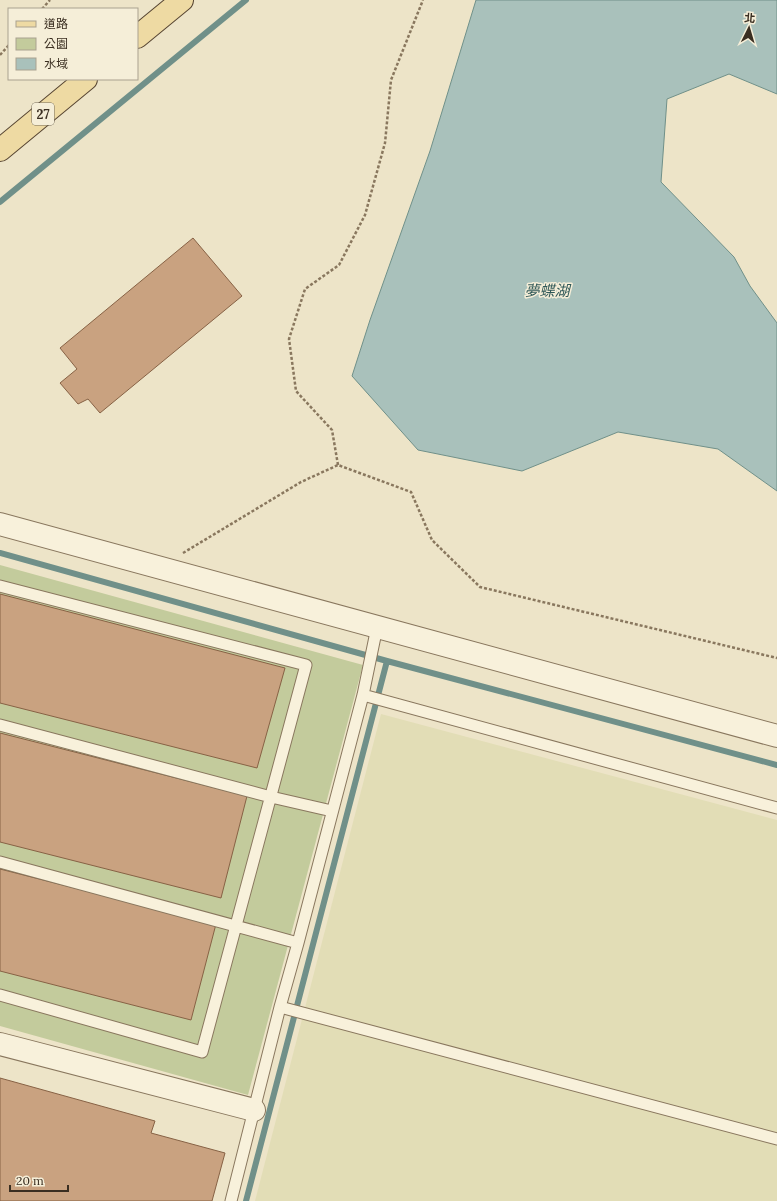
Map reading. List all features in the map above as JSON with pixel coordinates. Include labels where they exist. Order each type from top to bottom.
[{"type":"main road","points":[[138,36],[182,0]]},
{"type":"main road","name":"27","points":[[0,150],[85,80]]},
{"type":"street","points":[[0,524],[777,736]]},
{"type":"street","points":[[0,1044],[254,1110]]},
{"type":"lane","points":[[0,586],[306,665],[202,1052],[0,995]]},
{"type":"lane","points":[[231,1201],[280,1007],[363,695],[377,627]]},
{"type":"lane","points":[[363,695],[777,808]]},
{"type":"lane","points":[[0,725],[271,797],[332,811]]},
{"type":"lane","points":[[0,862],[298,943]]},
{"type":"lane","points":[[280,1007],[777,1139]]},
{"type":"path","points":[[43,8],[50,0]]},
{"type":"path","points":[[338,465],[332,430],[296,391],[289,339],[305,289],[339,265],[365,215],[385,143],[390,80],[423,0]]},
{"type":"path","points":[[0,55],[8,46]]},
{"type":"path","points":[[159,568],[301,482],[338,465],[411,492],[432,540],[480,587],[777,658]]},
{"type":"shaded area","points":[[381,714],[777,820],[777,1201],[255,1201]]},
{"type":"green space","points":[[0,565],[363,665],[248,1095],[0,1026]]},
{"type":"water","name":"夢蝶湖","points":[[476,0],[777,0],[777,94],[729,74],[667,99],[661,182],[734,257],[750,286],[777,323],[777,491],[718,449],[618,432],[522,471],[418,450],[352,376],[370,320],[430,151]]},
{"type":"building","points":[[193,238],[242,296],[100,413],[88,399],[78,404],[60,383],[77,369],[60,348]]},
{"type":"building","points":[[0,594],[285,668],[257,768],[0,703]]},
{"type":"building","points":[[0,733],[247,796],[221,898],[0,842]]},
{"type":"building","points":[[0,869],[216,924],[191,1020],[0,971]]},
{"type":"building","points":[[0,1078],[155,1121],[151,1133],[225,1153],[212,1201],[0,1201]]},
{"type":"waterway","points":[[0,202],[246,0]]},
{"type":"waterway","points":[[0,553],[387,661],[777,765]]},
{"type":"waterway","points":[[246,1201],[387,661]]}]
